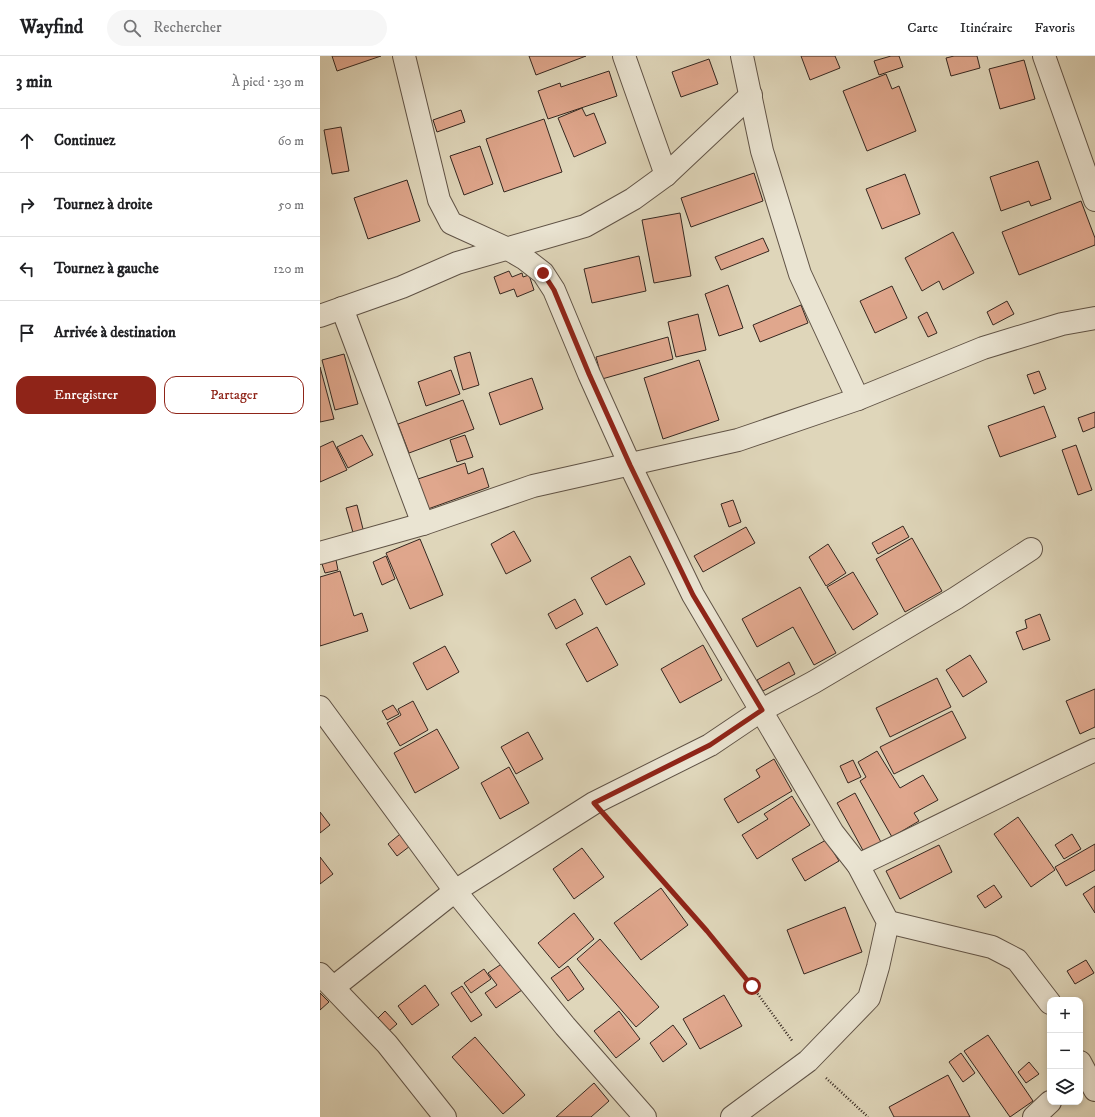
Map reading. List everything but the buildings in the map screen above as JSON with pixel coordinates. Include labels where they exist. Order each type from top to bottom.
[{"type":"street","points":[[404,56],[439,200],[451,223],[508,249],[543,273],[554,290],[589,374],[630,465],[693,595],[833,833],[858,865],[888,922],[878,967],[869,998],[808,1061],[732,1117]]},
{"type":"street","points":[[624,56],[666,175]]},
{"type":"street","points":[[742,56],[762,151],[800,274],[858,399]]},
{"type":"street","points":[[1044,56],[1095,200]]},
{"type":"street","points":[[320,316],[402,287],[456,263],[585,226],[633,199],[666,175],[751,95]]},
{"type":"street","points":[[342,308],[423,524]]},
{"type":"street","points":[[320,553],[423,524],[533,486],[738,440],[858,399],[983,348],[1062,324],[1095,318]]},
{"type":"street","points":[[445,1117],[387,1044],[327,981],[455,891],[594,803],[710,745],[762,710],[814,682],[956,598],[1031,549]]},
{"type":"street","points":[[320,707],[455,891],[565,1026],[645,1117]]},
{"type":"street","points":[[858,865],[954,820],[1029,780],[1095,750]]},
{"type":"street","points":[[888,922],[992,947],[1017,960],[1047,999]]},
{"type":"street","points":[[1085,1067],[1095,1090]]},
{"type":"street","points":[[1034,1117],[1047,1105]]},
{"type":"path","points":[[594,803],[707,931],[752,986],[808,1061],[868,1117]]},
{"type":"route","points":[[543,273],[554,290],[589,374],[630,465],[693,595],[762,710],[710,745],[594,803],[707,931],[752,986]]}]
